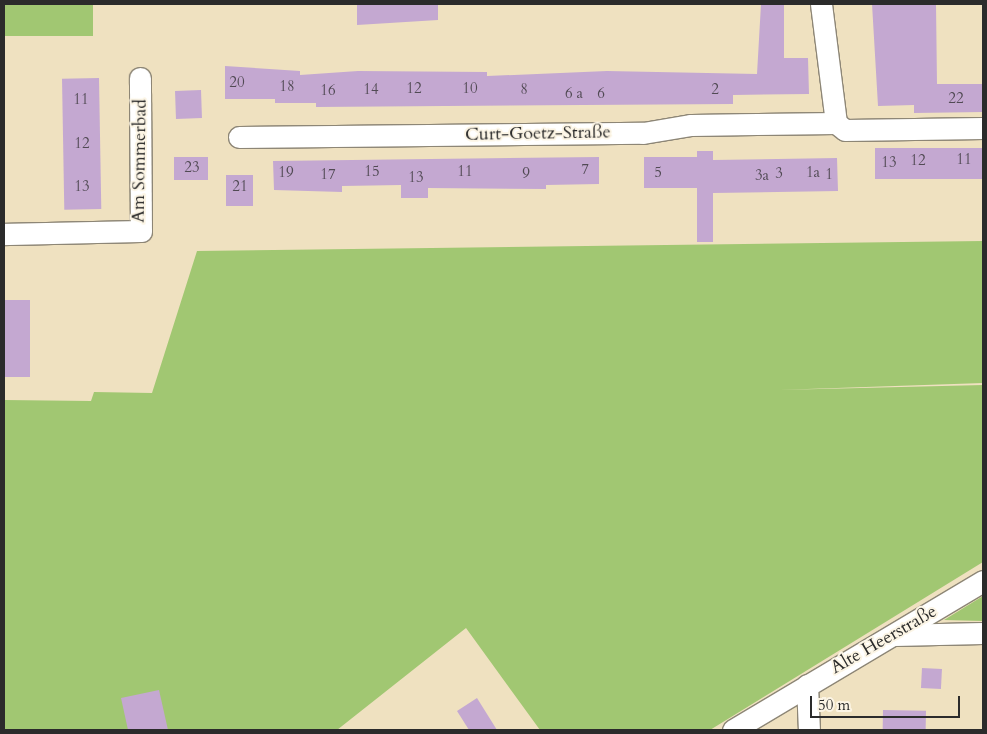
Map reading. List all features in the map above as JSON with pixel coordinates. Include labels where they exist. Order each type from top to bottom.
[{"type":"street","points":[[821,4],[836,123]]},
{"type":"street","name":"Am Sommerbad","points":[[4,234],[141,231],[140,78]]},
{"type":"street","name":"Curt-Goetz-Straße","points":[[239,137],[643,133],[691,125],[836,123],[845,130],[983,128]]},
{"type":"street","name":"Alte Heerstraße","points":[[733,730],[983,581]]},
{"type":"street","points":[[892,635],[983,633]]},
{"type":"street","points":[[807,685],[810,730]]},
{"type":"green space","points":[[4,4],[93,4],[93,36],[4,36]]},
{"type":"green space","points":[[983,241],[983,383],[778,390],[983,385],[983,562],[710,730],[540,730],[466,628],[337,730],[4,730],[4,400],[91,401],[94,392],[152,393],[197,251]]},
{"type":"green space","points":[[983,596],[983,621],[944,620]]},
{"type":"building","points":[[357,4],[438,4],[438,20],[357,25]]},
{"type":"building","points":[[761,4],[784,4],[784,58],[808,58],[809,94],[733,95],[733,104],[316,107],[316,103],[275,103],[275,99],[225,99],[225,66],[300,71],[300,75],[358,71],[487,72],[487,76],[607,71],[757,74]]},
{"type":"building","points":[[872,4],[936,4],[937,84],[983,84],[983,112],[914,113],[914,105],[878,106]]},
{"type":"building","points":[[99,78],[101,209],[64,210],[62,79]]},
{"type":"building","points":[[201,90],[202,118],[176,119],[175,91]]},
{"type":"building","points":[[875,148],[983,148],[983,179],[875,179]]},
{"type":"building","points":[[697,151],[713,151],[713,160],[837,158],[838,191],[713,193],[713,242],[697,242],[697,188],[644,188],[644,157],[697,157]]},
{"type":"building","points":[[174,157],[208,157],[208,180],[174,180]]},
{"type":"building","points":[[599,157],[599,184],[546,185],[546,189],[428,188],[428,198],[401,198],[401,185],[342,186],[342,192],[274,190],[273,161]]},
{"type":"building","points":[[226,175],[253,175],[253,206],[226,206]]},
{"type":"building","points":[[4,300],[30,300],[30,377],[4,377]]},
{"type":"building","points":[[922,668],[942,669],[941,689],[921,688]]},
{"type":"building","points":[[159,690],[168,730],[128,730],[121,698]]},
{"type":"building","points":[[477,698],[497,730],[469,730],[457,711]]},
{"type":"building","points":[[883,710],[926,711],[926,730],[883,730]]}]
